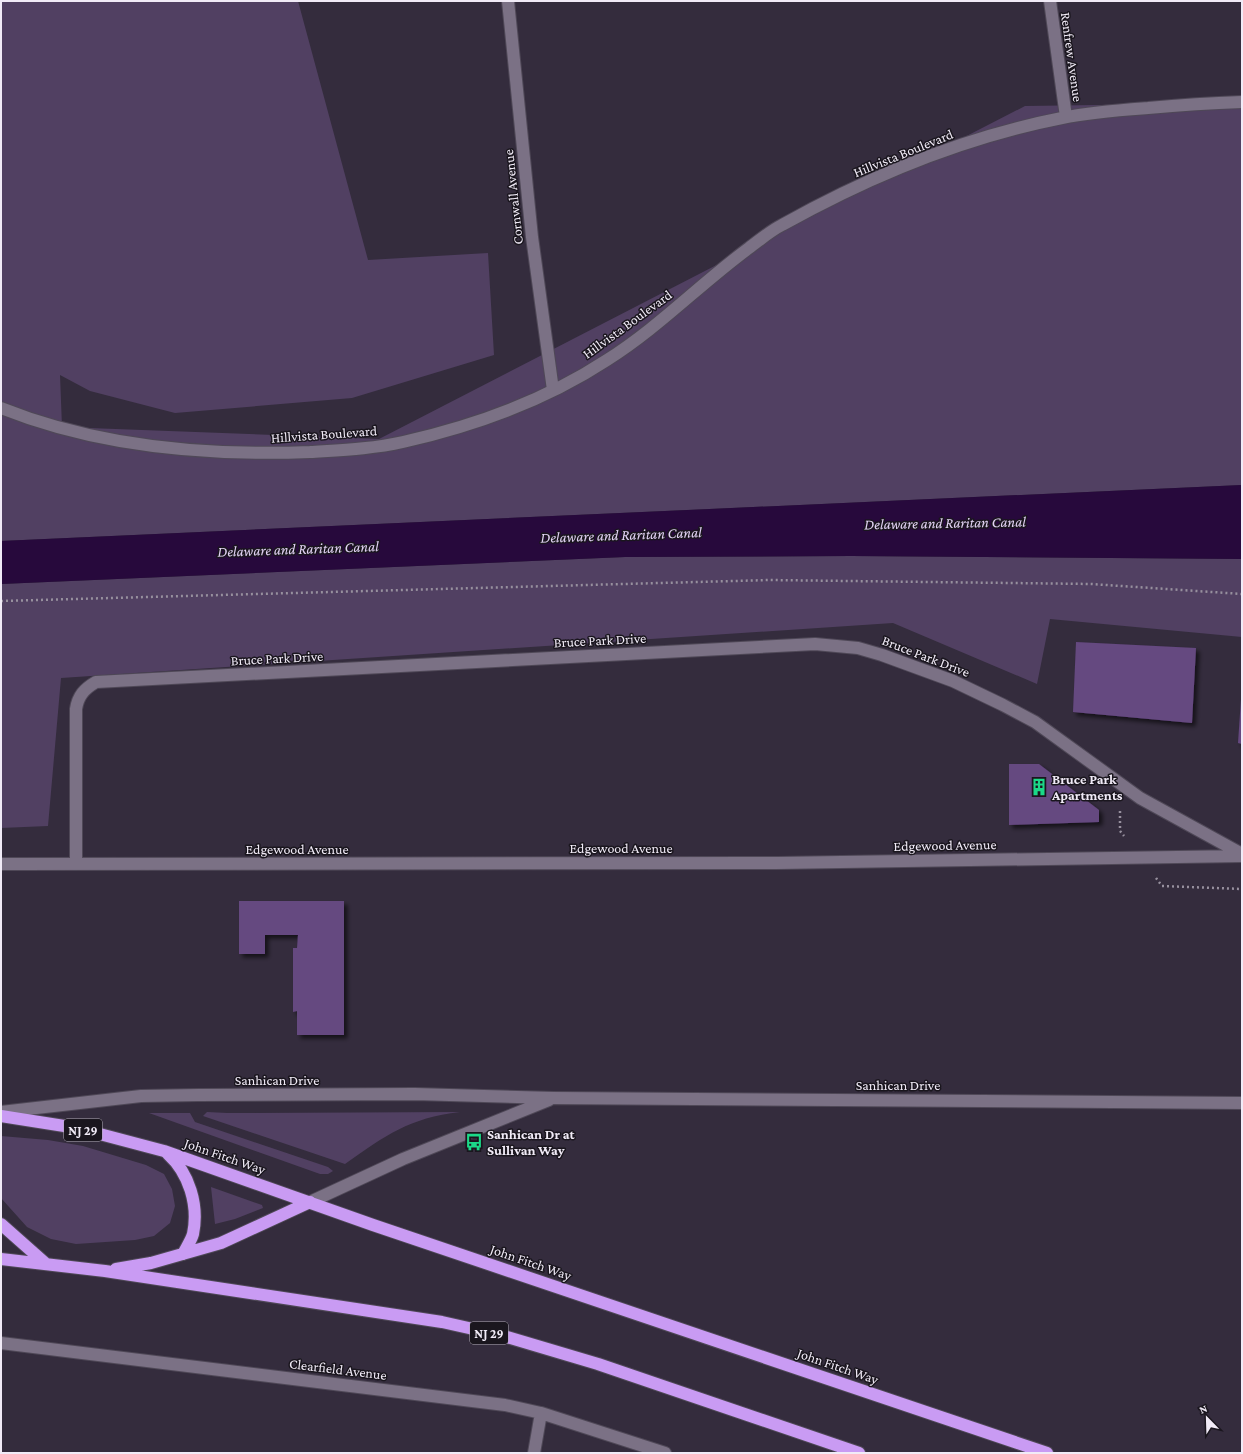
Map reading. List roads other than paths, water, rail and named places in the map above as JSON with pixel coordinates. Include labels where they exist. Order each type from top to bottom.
[{"type":"highway","name":"John Fitch Way","points":[[1,1116],[77,1128],[164,1151],[1047,1453]]},
{"type":"highway","points":[[164,1151],[178,1163],[187,1178],[191,1189],[194,1216],[193,1235],[183,1254]]},
{"type":"highway","points":[[105,1271],[151,1263],[222,1243],[310,1202]]},
{"type":"highway","points":[[1,1224],[45,1263]]},
{"type":"highway","name":"NJ 29","points":[[1,1259],[105,1271],[339,1305],[442,1322],[500,1335],[598,1364],[859,1453]]},
{"type":"highway","points":[[1,1266],[18,1260]]},
{"type":"street","name":"Cornwall Avenue","points":[[508,1],[532,237],[553,390]]},
{"type":"street","name":"Renfrew Avenue","points":[[1050,1],[1066,117]]},
{"type":"street","name":"Hillvista Boulevard","points":[[1,408],[28,419],[103,439],[164,448],[254,454],[358,449],[401,443],[460,427],[504,412],[553,390],[608,360],[668,314],[736,258],[778,227],[851,189],[926,158],[1011,129],[1066,117],[1128,110],[1242,102]]},
{"type":"street","name":"Bruce Park Drive","points":[[76,864],[76,709],[78,700],[86,688],[96,682],[815,644],[858,648],[906,662],[953,681],[1004,705],[1035,722],[1140,798],[1242,855]]},
{"type":"street","name":"Edgewood Avenue","points":[[1,864],[777,863],[1242,855]]},
{"type":"street","name":"Sanhican Drive","points":[[1,1112],[141,1096],[415,1094],[554,1098],[1242,1103]]},
{"type":"street","name":"Sanhican Drive","points":[[310,1202],[410,1156],[554,1098]]},
{"type":"street","name":"Clearfield Avenue","points":[[1,1343],[505,1405],[541,1413],[664,1453]]},
{"type":"street","points":[[534,1453],[541,1413]]},
{"type":"water","name":"Delaware and Raritan Canal","points":[[1242,485],[1242,559],[851,556],[625,557],[1,584],[1,541]]},
{"type":"place","name":"Bruce Park Apartments","points":[[1039,787]]},
{"type":"place","name":"Sanhican Dr at Sullivan Way","points":[[474,1142]]}]
